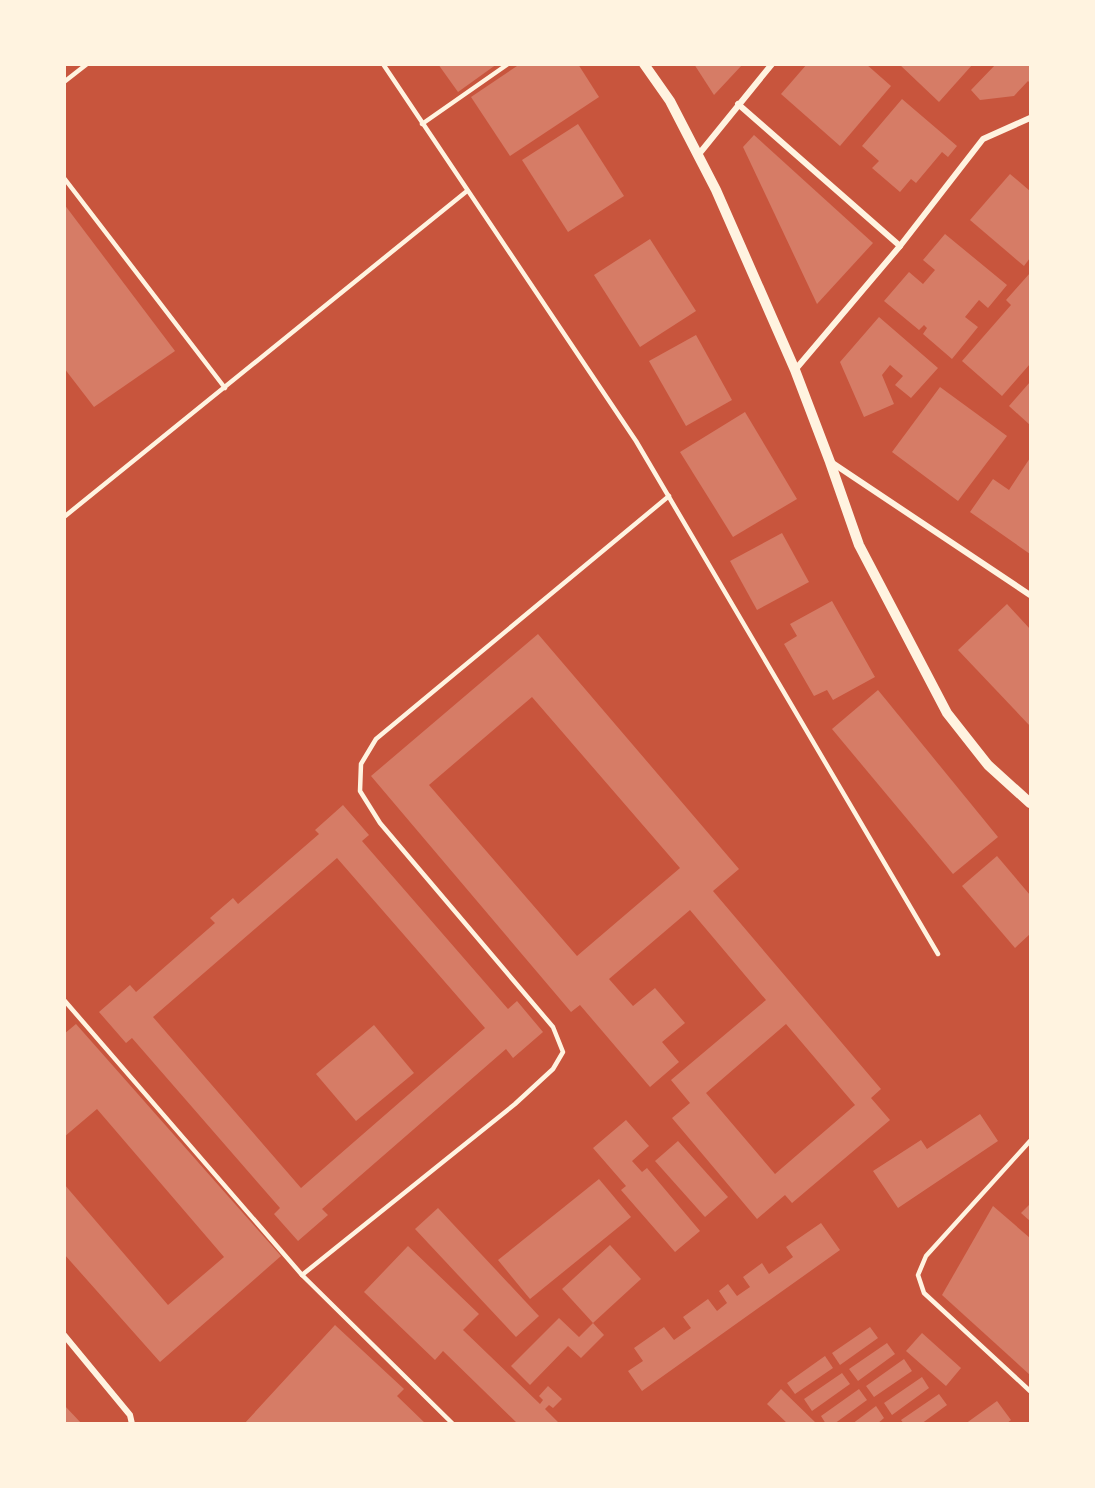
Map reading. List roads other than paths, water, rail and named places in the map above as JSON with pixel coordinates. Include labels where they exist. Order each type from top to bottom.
[{"type":"street","points":[[644,64],[670,101],[699,154],[795,370],[859,545],[947,713],[988,765],[1030,803]]},
{"type":"street","points":[[699,154],[772,64]]},
{"type":"street","points":[[738,104],[900,246]]},
{"type":"street","points":[[795,370],[900,246],[983,139],[1030,118]]},
{"type":"street","points":[[830,462],[1030,595]]},
{"type":"street","points":[[64,1335],[130,1415],[132,1424]]},
{"type":"lane","points":[[64,82],[87,64]]},
{"type":"lane","points":[[383,64],[636,441],[938,954]]},
{"type":"lane","points":[[422,124],[508,64]]},
{"type":"lane","points":[[64,178],[225,388]]},
{"type":"lane","points":[[64,517],[467,191]]},
{"type":"lane","points":[[302,1275],[515,1104],[553,1069],[563,1052],[553,1027],[380,823],[360,791],[361,764],[376,739],[669,496]]},
{"type":"lane","points":[[64,1000],[302,1275],[453,1424]]},
{"type":"lane","points":[[1030,1141],[926,1256],[918,1275],[924,1293],[1030,1391]]}]
